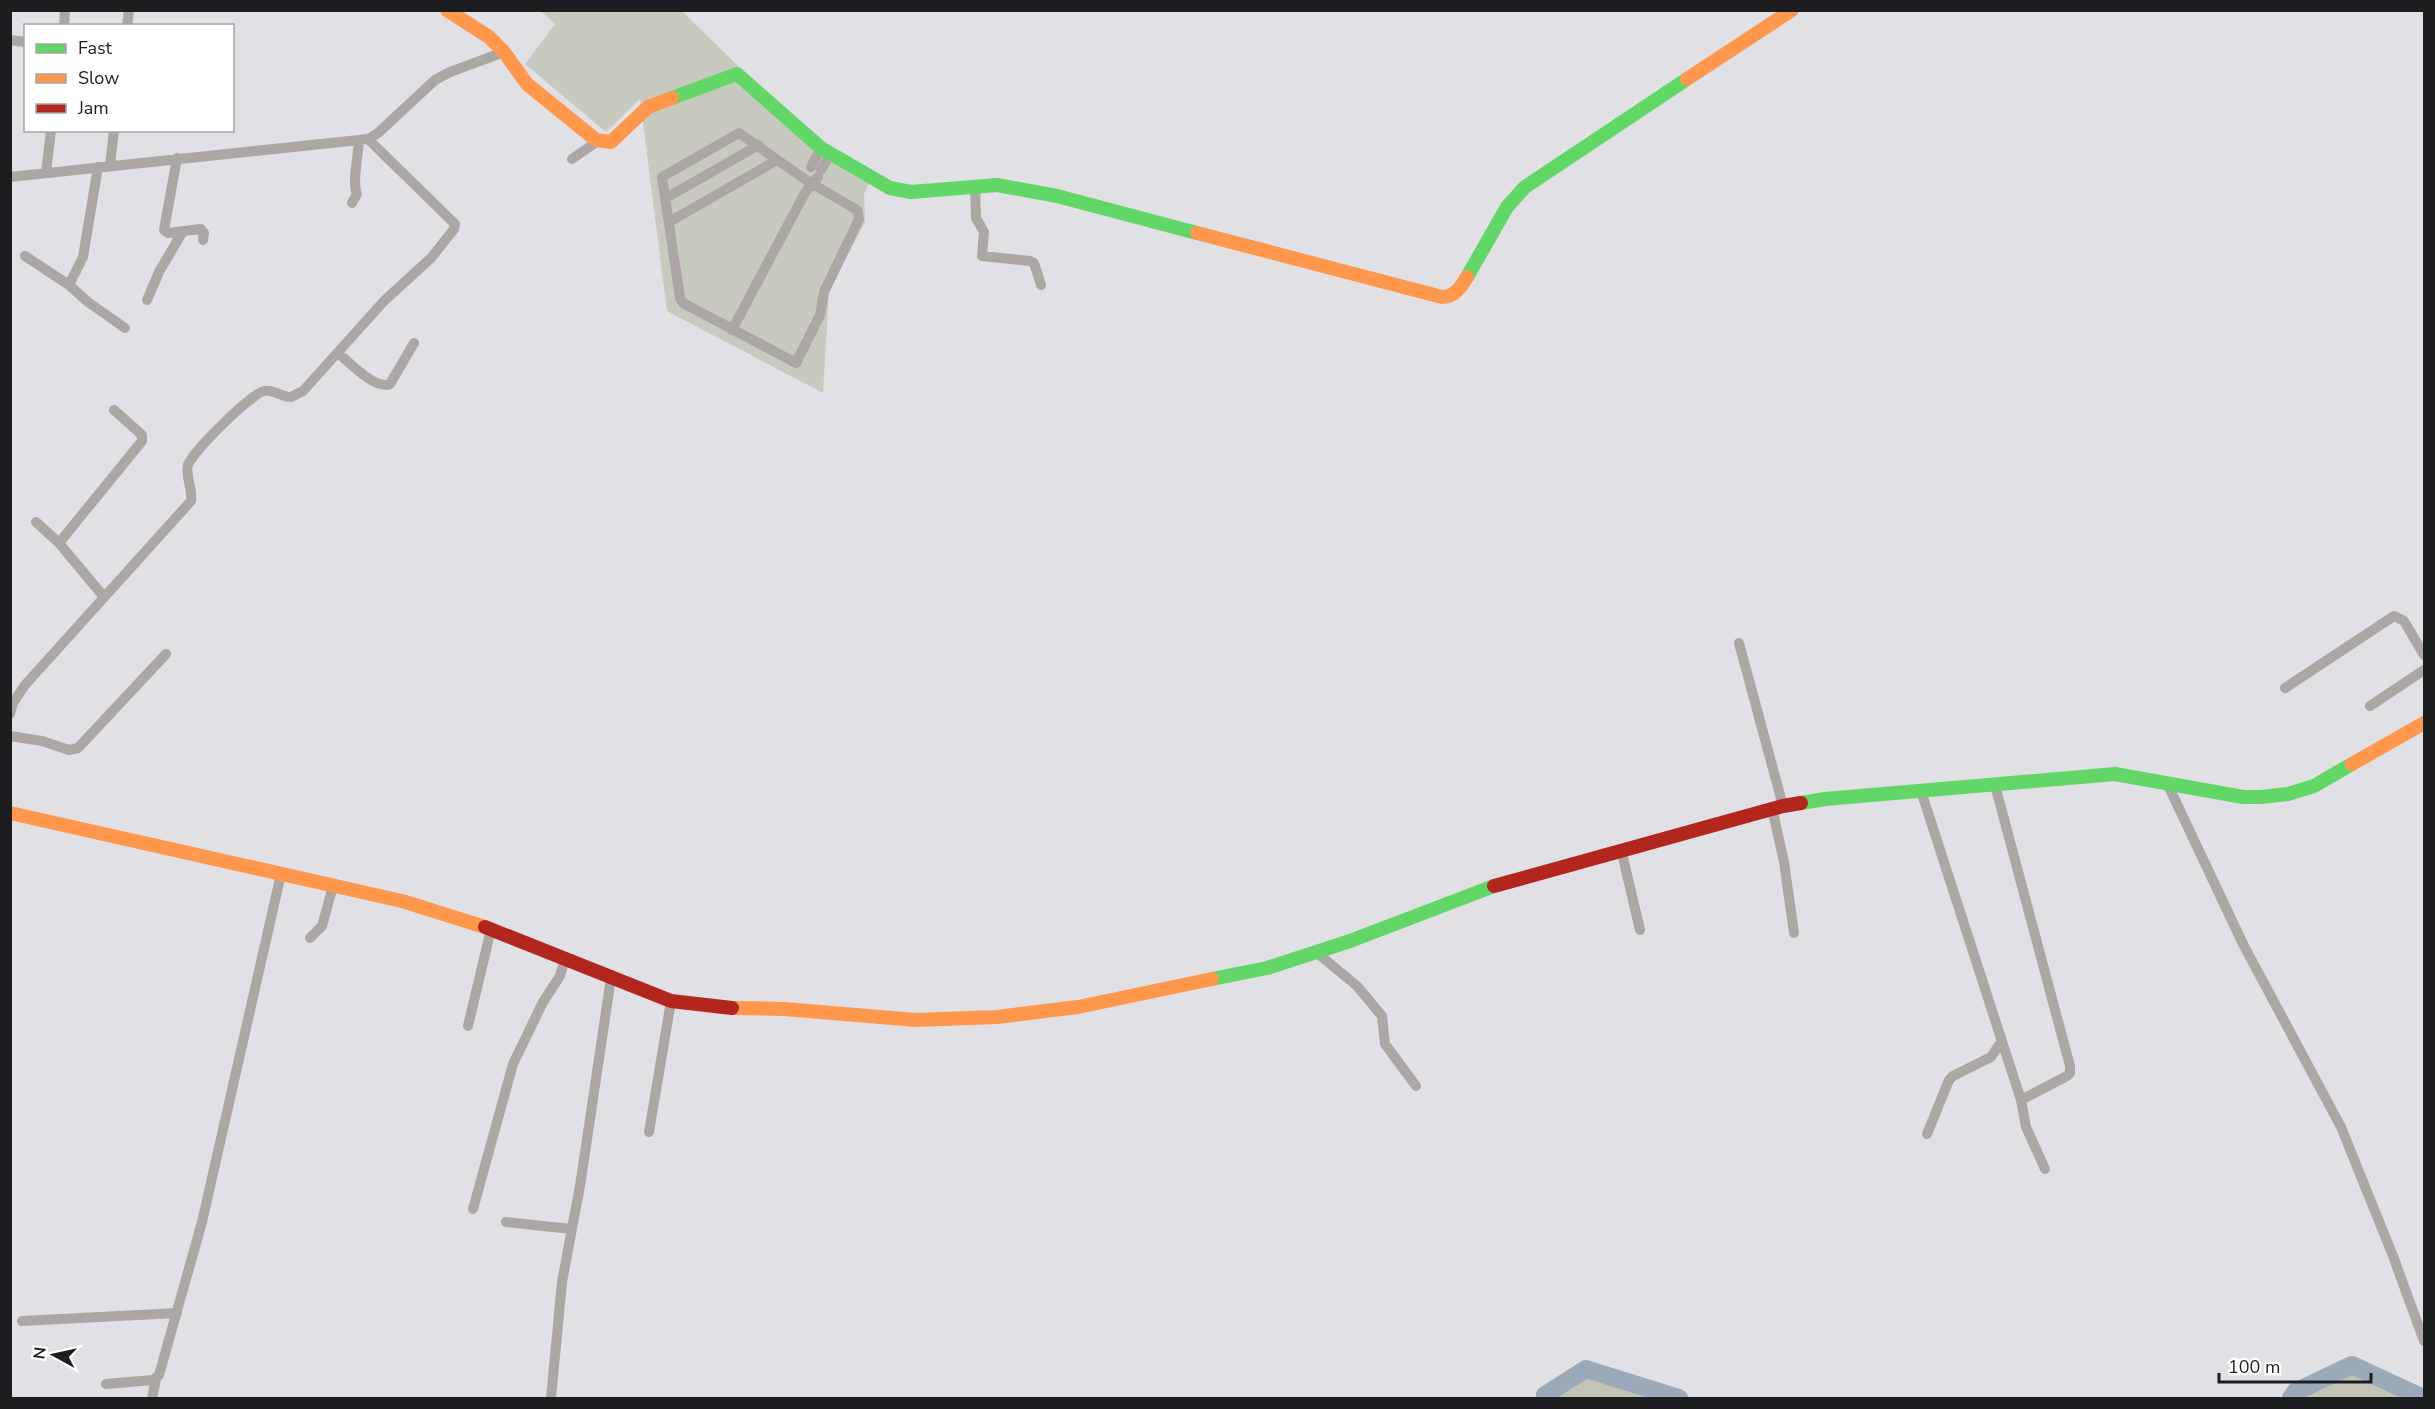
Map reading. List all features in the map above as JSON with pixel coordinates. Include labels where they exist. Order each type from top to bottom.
[{"type":"street","points":[[447,10],[489,37],[504,52],[527,84],[598,141],[604,143],[611,142],[639,113],[648,107],[737,74],[826,151],[890,188],[911,192],[997,185],[1057,196],[1435,296],[1449,297],[1459,290],[1507,207],[1525,187],[1586,144],[1792,10]]},
{"type":"street","points":[[10,177],[364,140],[378,134],[435,80],[504,52]]},
{"type":"street","points":[[46,172],[51,132]]},
{"type":"street","points":[[110,165],[114,132]]},
{"type":"street","points":[[739,133],[759,145],[777,160],[812,177],[857,210],[859,219],[824,292],[820,315],[797,362],[794,363],[681,301],[662,180],[663,175],[739,133]]},
{"type":"street","points":[[352,203],[357,194],[354,187],[364,140]]},
{"type":"street","points":[[11,706],[25,685],[89,617],[104,597],[191,501],[189,462],[222,426],[243,406],[265,390],[291,397],[303,391],[384,301],[431,258],[455,227],[455,224],[437,206],[364,140]]},
{"type":"street","points":[[572,159],[598,141]]},
{"type":"street","points":[[666,198],[759,145]]},
{"type":"street","points":[[732,330],[826,151]]},
{"type":"street","points":[[177,158],[164,230],[168,233],[201,229],[204,232],[203,240]]},
{"type":"street","points":[[669,222],[777,160]]},
{"type":"street","points":[[69,285],[82,256],[98,167]]},
{"type":"street","points":[[975,187],[976,218],[984,232],[982,256],[1030,261],[1034,263],[1041,285]]},
{"type":"street","points":[[147,300],[159,272],[183,231]]},
{"type":"street","points":[[26,256],[69,285],[88,302],[125,328]]},
{"type":"street","points":[[338,353],[378,385],[386,386],[390,384],[414,343]]},
{"type":"street","points":[[59,543],[142,441],[142,435],[114,410]]},
{"type":"street","points":[[36,522],[59,543],[104,597]]},
{"type":"street","points":[[2285,688],[2394,616],[2404,621],[2424,655]]},
{"type":"street","points":[[1739,643],[1777,807],[1794,933]]},
{"type":"street","points":[[10,736],[42,741],[65,749],[78,748],[166,654]]},
{"type":"street","points":[[2370,706],[2424,670]]},
{"type":"street","points":[[10,813],[140,840],[402,901],[491,929],[671,1001],[711,1006],[784,1009],[916,1020],[997,1017],[1113,1001],[1250,972],[1316,952],[1482,889],[1777,807],[1825,799],[2115,774],[2242,797],[2261,798],[2287,794],[2314,786],[2424,723]]},
{"type":"street","points":[[2167,783],[2243,944],[2341,1127],[2393,1256],[2424,1341]]},
{"type":"street","points":[[1995,785],[2070,1066],[2070,1073],[2067,1076],[2021,1100]]},
{"type":"street","points":[[1921,791],[2021,1100],[2026,1127],[2045,1169]]},
{"type":"street","points":[[1621,849],[1640,930]]},
{"type":"street","points":[[152,1398],[207,1200],[281,874]]},
{"type":"street","points":[[310,938],[322,926],[333,886]]},
{"type":"street","points":[[468,1026],[491,929]]},
{"type":"street","points":[[1316,952],[1357,987],[1382,1016],[1384,1044],[1416,1086]]},
{"type":"street","points":[[473,1209],[513,1064],[543,1002],[560,976],[565,959]]},
{"type":"street","points":[[551,1398],[557,1315],[611,978]]},
{"type":"street","points":[[649,1132],[671,1001]]},
{"type":"street","points":[[1927,1134],[1949,1080],[1991,1057],[2001,1042]]},
{"type":"street","points":[[506,1222],[571,1229]]},
{"type":"street","points":[[22,1321],[177,1313]]},
{"type":"street","points":[[106,1384],[156,1378]]},
{"type":"shaded area","points":[[541,11],[682,11],[741,69],[869,183],[864,194],[865,222],[829,291],[823,393],[667,311],[640,99],[606,132],[525,64],[555,24]]},
{"type":"shaded area","points":[[2346,1368],[2419,1398],[2291,1398],[2295,1392]]},
{"type":"shaded area","points":[[1586,1369],[1679,1398],[1545,1398],[1545,1395]]},
{"type":"waterway","points":[[2291,1398],[2295,1392],[2352,1365],[2423,1398]]},
{"type":"waterway","points":[[1545,1398],[1545,1395],[1586,1369],[1679,1398]]},
{"type":"traffic: fast","points":[[672,98],[737,74],[821,148],[890,188],[911,192],[997,185],[1057,196],[1197,233]]},
{"type":"traffic: fast","points":[[1467,277],[1507,207],[1525,187],[1687,79]]},
{"type":"traffic: fast","points":[[1801,803],[2115,774],[2243,797],[2261,797],[2288,794],[2314,786],[2352,764]]},
{"type":"traffic: fast","points":[[1212,979],[1267,968],[1350,941],[1494,886]]},
{"type":"traffic: slow","points":[[447,10],[489,37],[504,52],[527,84],[596,140],[611,142],[648,107],[672,98]]},
{"type":"traffic: slow","points":[[1687,79],[1792,10]]},
{"type":"traffic: slow","points":[[1197,233],[1442,297],[1454,293],[1467,277]]},
{"type":"traffic: slow","points":[[2352,764],[2424,723]]},
{"type":"traffic: slow","points":[[10,813],[402,901],[485,927]]},
{"type":"traffic: slow","points":[[732,1008],[784,1009],[916,1020],[997,1017],[1078,1007],[1212,979]]},
{"type":"traffic: jam","points":[[1494,886],[1783,806],[1801,803]]},
{"type":"traffic: jam","points":[[485,927],[671,1001],[732,1008]]}]
